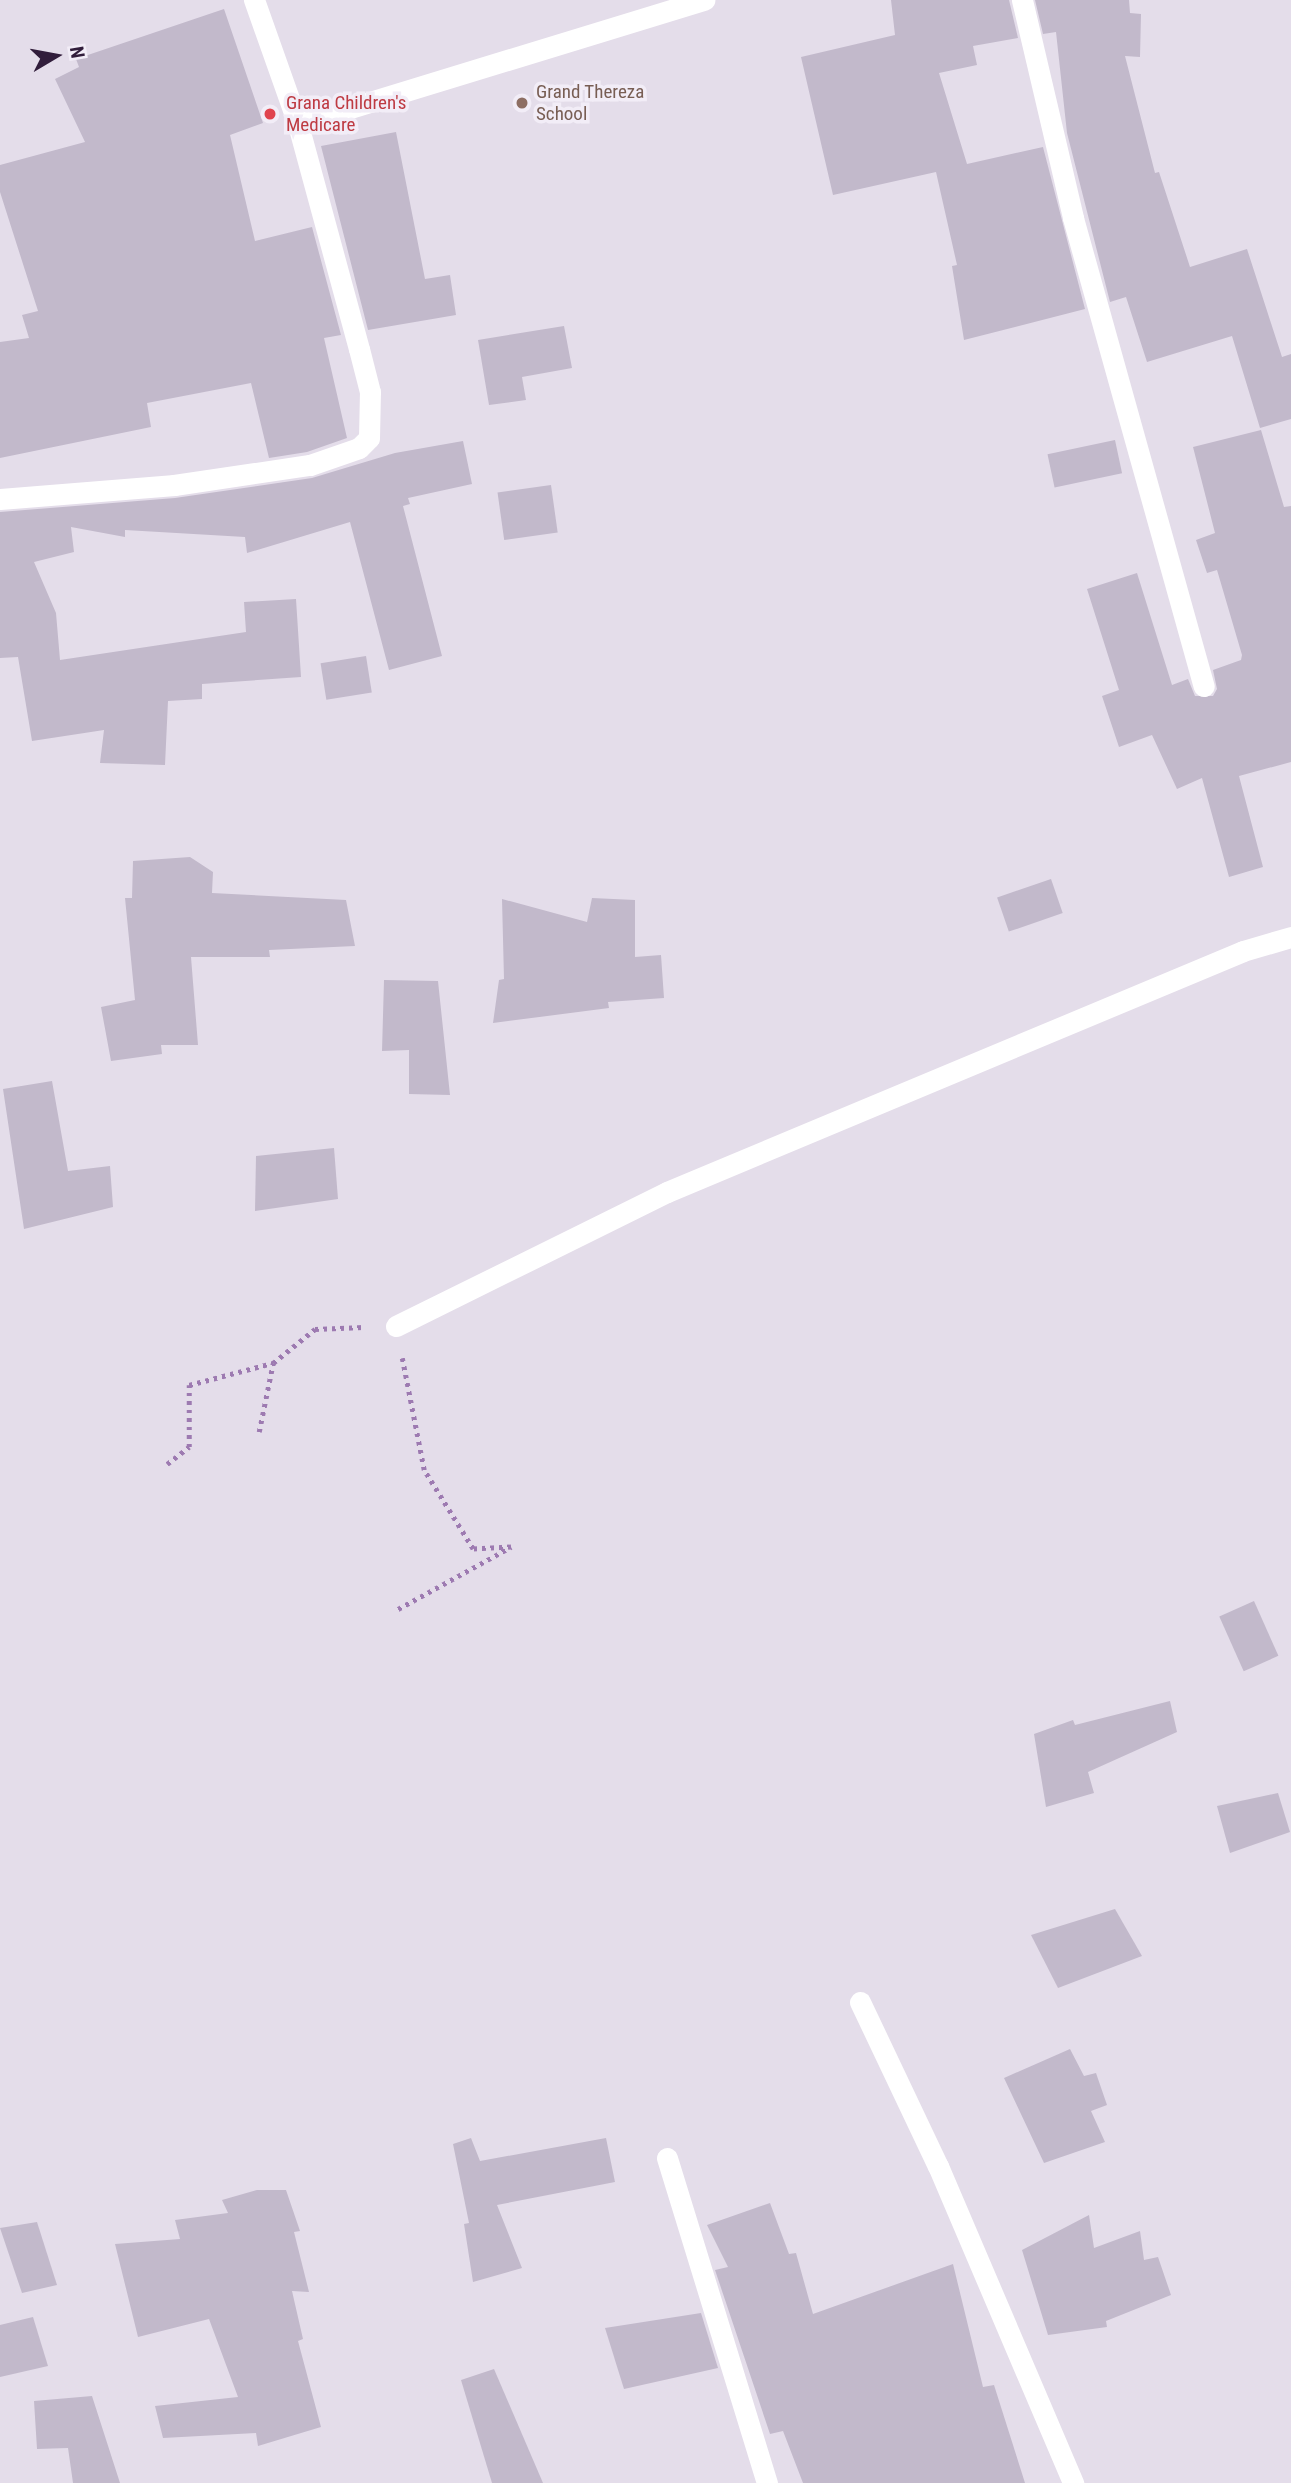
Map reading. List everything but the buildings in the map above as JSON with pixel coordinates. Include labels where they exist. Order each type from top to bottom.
[{"type":"street","points":[[0,499],[174,485],[310,465],[359,448],[369,438],[370,392],[298,124],[254,0]]},
{"type":"street","points":[[298,124],[704,0]]},
{"type":"street","points":[[1022,0],[1073,218],[1203,686]]},
{"type":"street","points":[[396,1326],[667,1192],[1230,956],[1291,937]]},
{"type":"street","points":[[860,2002],[938,2166],[1073,2483]]},
{"type":"street","points":[[667,2158],[767,2483]]},
{"type":"path","points":[[167,1464],[189,1447],[189,1385],[273,1363],[315,1329],[396,1326],[424,1470],[474,1549],[511,1547],[398,1609]]},
{"type":"path","points":[[259,1432],[273,1363]]},
{"type":"place","name":"Grand Thereza School","points":[[522,103]]},
{"type":"place","name":"Grana Children's Medicare","points":[[270,114]]}]
